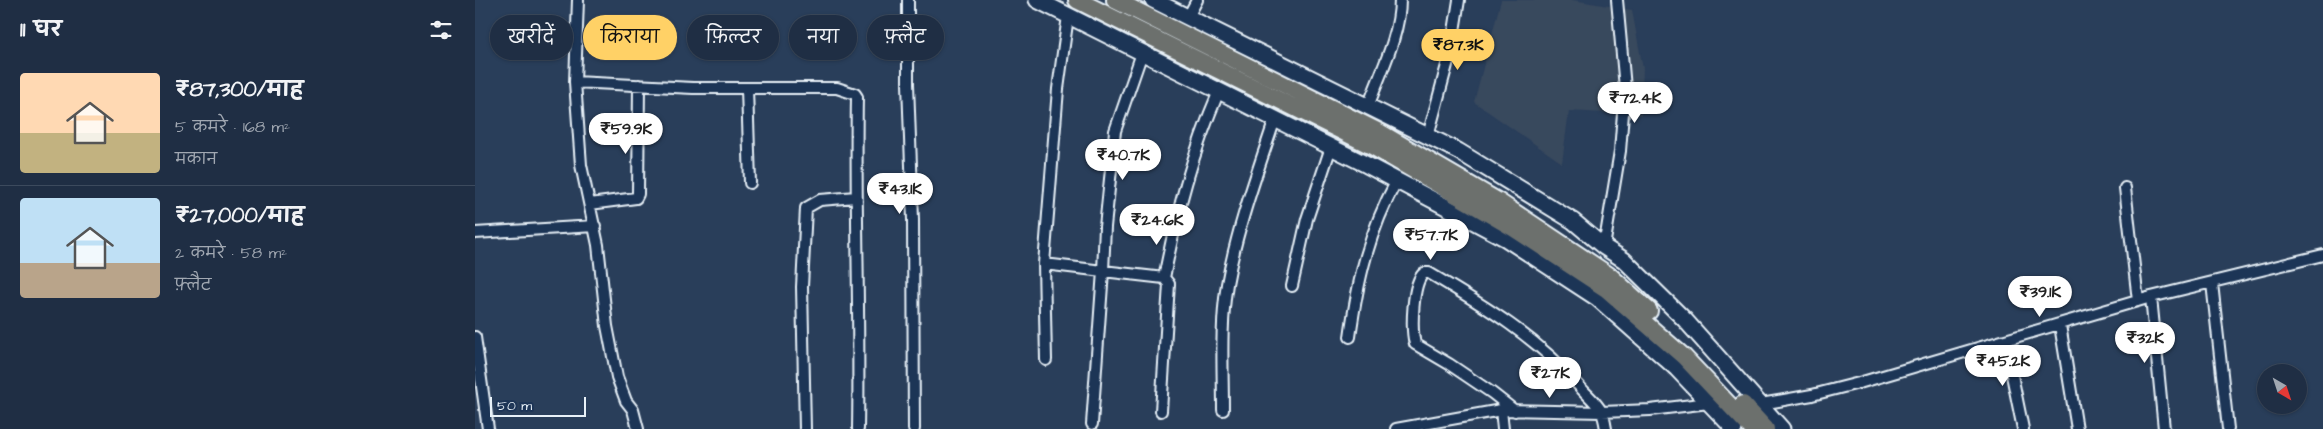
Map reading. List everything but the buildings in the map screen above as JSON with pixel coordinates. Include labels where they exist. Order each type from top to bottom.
[{"type":"main road","points":[[1037,0],[1397,180],[1505,238],[1597,298],[1670,363],[1734,429]]},
{"type":"main road","points":[[1077,0],[1373,147],[1521,233],[1606,289],[1684,357],[1751,429]]},
{"type":"main road","points":[[1115,0],[1379,132],[1499,202],[1610,276],[1677,338],[1767,429]]},
{"type":"main road","points":[[1153,0],[1458,151],[1573,221],[1624,260],[1685,320],[1782,429]]},
{"type":"street","points":[[578,0],[575,82],[581,165],[595,226],[607,326],[617,377],[626,401],[635,414],[637,429]]},
{"type":"street","points":[[908,0],[908,84],[913,220],[914,429]]},
{"type":"street","points":[[1188,18],[1197,0]]},
{"type":"street","points":[[1368,107],[1391,43],[1400,0]]},
{"type":"street","points":[[1428,136],[1451,50],[1459,0]]},
{"type":"street","points":[[1605,247],[1620,151],[1625,88],[1617,0]]},
{"type":"street","points":[[1046,360],[1044,264],[1058,89],[1068,16]]},
{"type":"street","points":[[1092,424],[1105,226],[1115,131],[1143,53]]},
{"type":"street","points":[[575,82],[693,88],[837,88],[855,94],[857,97],[858,429]]},
{"type":"street","points":[[590,204],[636,198],[638,194],[639,85]]},
{"type":"street","points":[[747,88],[750,183]]},
{"type":"street","points":[[1164,278],[1174,225],[1189,167],[1219,91]]},
{"type":"street","points":[[1223,410],[1222,324],[1227,285],[1247,206],[1275,119]]},
{"type":"street","points":[[1292,286],[1307,219],[1331,147]]},
{"type":"street","points":[[1350,336],[1366,250],[1381,208],[1397,180]]},
{"type":"street","points":[[2125,188],[2138,301]]},
{"type":"street","points":[[805,429],[802,287],[806,208],[811,203],[820,200],[856,197]]},
{"type":"street","points":[[475,233],[595,226]]},
{"type":"street","points":[[1761,404],[1822,393],[2151,297],[2323,255]]},
{"type":"street","points":[[1044,264],[1164,278],[1169,284],[1161,411]]},
{"type":"street","points":[[1515,411],[1492,392],[1415,344],[1414,303],[1418,283],[1424,273],[1468,295],[1504,319],[1559,364],[1602,412],[1606,429]]},
{"type":"street","points":[[2212,283],[2228,429]]},
{"type":"street","points":[[2151,297],[2164,429]]},
{"type":"street","points":[[2060,325],[2077,429]]},
{"type":"street","points":[[475,337],[488,429]]},
{"type":"street","points":[[2005,341],[2023,429]]},
{"type":"street","points":[[1396,429],[1501,410],[1602,412],[1650,410],[1709,403]]},
{"type":"street","points":[[1501,410],[1503,429]]},
{"type":"shaded area","points":[[1501,0],[1573,0],[1632,10],[1643,69],[1641,115],[1569,111],[1562,163],[1474,102]]}]
